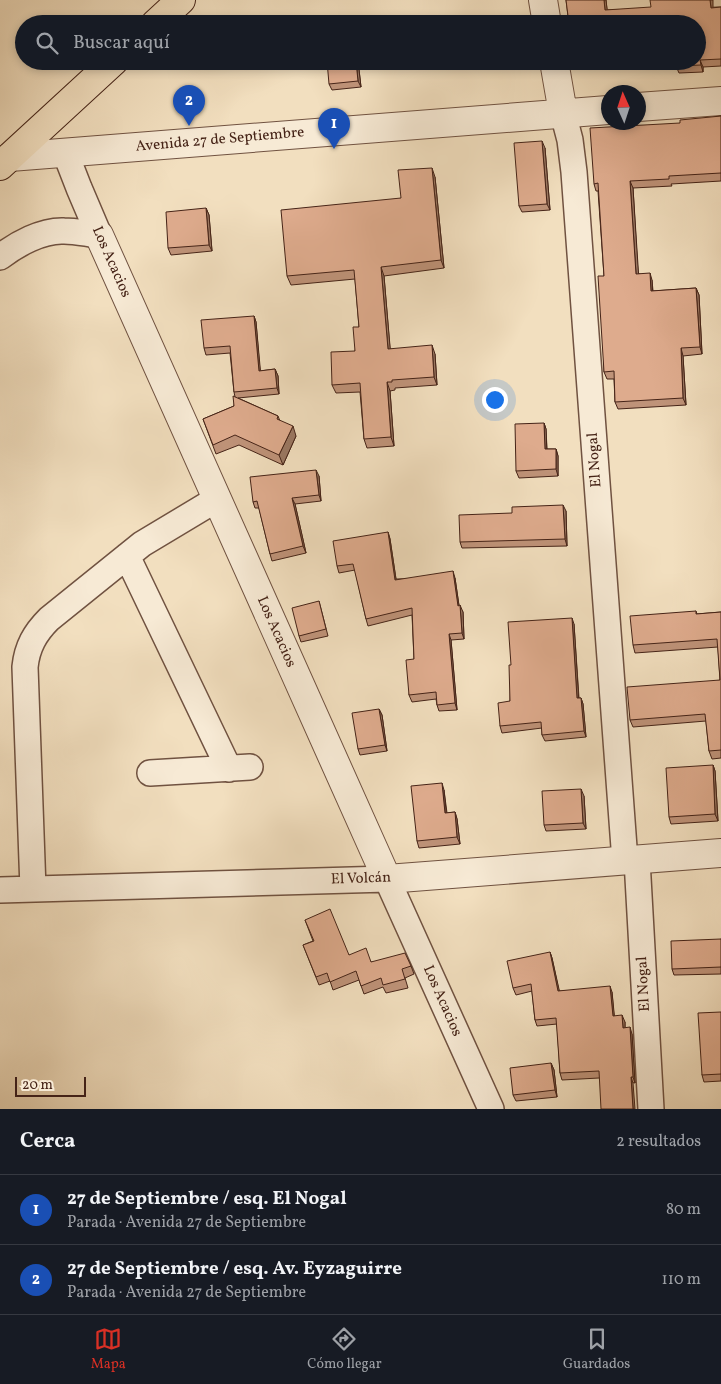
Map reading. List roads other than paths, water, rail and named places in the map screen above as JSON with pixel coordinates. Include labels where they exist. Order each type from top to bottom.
[{"type":"main road","points":[[165,15],[181,0]]},
{"type":"main road","points":[[5,161],[104,70]]},
{"type":"street","points":[[543,0],[546,15]]},
{"type":"street","name":"El Nogal","points":[[556,70],[570,140],[574,172],[651,1109]]},
{"type":"street","points":[[646,106],[721,101]]},
{"type":"street","name":"Avenida 27 de Septiembre","points":[[5,161],[66,152],[601,110]]},
{"type":"street","name":"Los Acacios","points":[[66,152],[99,235],[491,1109]]},
{"type":"street","points":[[0,258],[10,250],[48,233],[63,231],[99,235]]},
{"type":"street","points":[[33,889],[25,667],[26,654],[31,641],[39,629],[142,544],[217,499]]},
{"type":"street","points":[[127,556],[239,768],[150,773]]},
{"type":"street","name":"El Volcán","points":[[0,890],[387,879],[721,853]]},
{"type":"place","name":"27 de Septiembre / esq. Av. Eyzaguirre","points":[[189,126]]},
{"type":"place","name":"27 de Septiembre / esq. El Nogal","points":[[334,149]]}]
